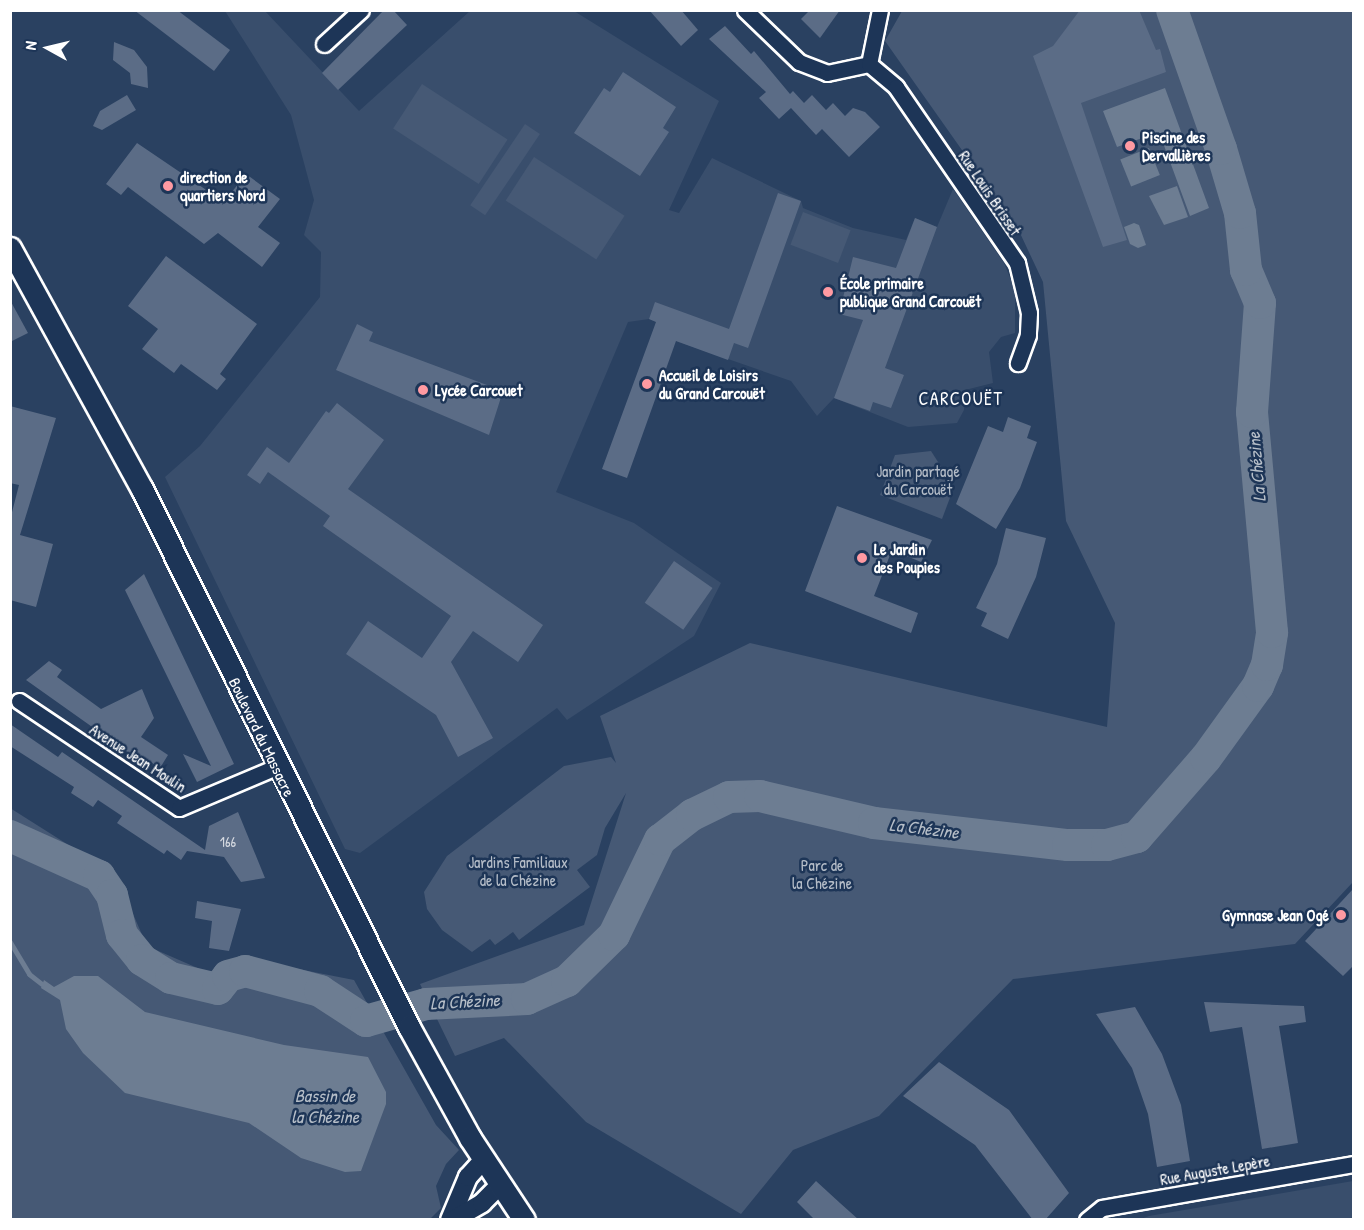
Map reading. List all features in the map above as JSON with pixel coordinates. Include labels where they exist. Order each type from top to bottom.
[{"type":"main road","name":"Boulevard du Massacre","points":[[10,248],[142,489],[276,767],[409,1028],[484,1160],[524,1220]]},
{"type":"street","points":[[324,44],[361,10]]},
{"type":"street","points":[[745,10],[810,68],[837,72],[869,64],[880,10]]},
{"type":"street","name":"Rue Louis Brisset","points":[[869,64],[896,87],[1017,263],[1029,313],[1028,335],[1018,363]]},
{"type":"street","name":"Avenue Jean Moulin","points":[[19,701],[179,808],[276,767]]},
{"type":"street","points":[[451,1220],[468,1177],[484,1160]]},
{"type":"street","name":"Rue Auguste Lepère","points":[[1087,1220],[1102,1208],[1353,1164]]},
{"type":"street","points":[[451,1220],[482,1203],[501,1184]]},
{"type":"shaded area","name":"Lycée Carcouet","points":[[225,11],[265,11],[359,111],[470,11],[574,11],[719,101],[669,210],[679,213],[712,158],[801,201],[803,208],[853,228],[906,240],[915,218],[937,227],[953,189],[1004,263],[1015,290],[1015,333],[1001,337],[989,352],[993,383],[965,390],[964,410],[957,423],[908,427],[834,398],[817,416],[791,381],[676,341],[679,330],[649,319],[628,322],[556,492],[634,523],[721,583],[694,636],[567,720],[557,708],[360,853],[345,849],[165,477],[200,446],[320,297],[321,252],[304,235],[314,200],[291,115]]},
{"type":"shaded area","points":[[1353,1181],[1353,1219],[1141,1219],[1149,1216]]},
{"type":"green space","name":"Parc de la Chézine","points":[[902,11],[1353,11],[1353,882],[1295,944],[1013,979],[879,1116],[793,1150],[741,1214],[586,1122],[504,1038],[455,1056],[420,984],[584,925],[626,793],[605,828],[597,855],[577,870],[590,887],[519,940],[513,932],[495,945],[490,939],[472,952],[442,930],[427,909],[424,892],[447,856],[564,766],[611,757],[616,763],[600,716],[750,643],[1107,727],[1115,623],[1066,521],[1043,282],[1019,231],[885,41]]},
{"type":"green space","points":[[422,84],[508,140],[479,184],[393,128]]},
{"type":"green space","points":[[525,124],[540,134],[485,215],[470,205]]},
{"type":"green space","points":[[534,157],[625,216],[596,259],[506,201]]},
{"type":"green space","points":[[803,212],[851,230],[838,263],[790,245]]},
{"type":"green space","name":"Jardin partagé du Carcouët","points":[[931,451],[954,487],[942,519],[880,495],[895,455]]},
{"type":"green space","points":[[10,808],[116,875],[147,946],[209,973],[248,959],[354,980],[436,1125],[459,1150],[446,1164],[436,1186],[441,1208],[429,1220],[11,1219]]},
{"type":"water","points":[[1165,88],[1209,208],[1190,216],[1159,132],[1117,147],[1103,111]]},
{"type":"water","points":[[1149,148],[1160,175],[1131,187],[1120,160]]},
{"type":"water","points":[[1177,186],[1188,217],[1164,225],[1149,196]]},
{"type":"water","points":[[1134,223],[1139,225],[1146,245],[1138,248],[1130,244],[1124,227]]},
{"type":"water","name":"Bassin de la Chézine","points":[[74,976],[98,976],[145,1012],[284,1045],[368,1057],[386,1092],[386,1104],[361,1171],[345,1172],[301,1158],[249,1123],[125,1093],[83,1053],[66,1029],[60,1000],[41,988],[44,980],[54,987]]},
{"type":"building","points":[[134,10],[177,10],[230,50],[214,71]]},
{"type":"building","points":[[384,10],[393,10],[407,25],[338,90],[322,73]]},
{"type":"building","points":[[649,10],[681,10],[698,30],[681,46]]},
{"type":"building","points":[[810,10],[840,10],[820,38],[801,19]]},
{"type":"building","points":[[1080,10],[1139,10],[1156,50],[1160,49],[1166,72],[1081,103],[1127,240],[1103,247],[1033,56],[1053,46]]},
{"type":"building","points":[[725,26],[751,54],[754,51],[790,94],[793,91],[804,103],[812,95],[826,110],[833,103],[845,116],[853,108],[865,112],[880,127],[849,157],[822,129],[816,135],[791,108],[779,119],[759,98],[766,92],[709,39]]},
{"type":"building","points":[[114,42],[134,50],[147,67],[148,88],[131,84],[130,73],[113,60]]},
{"type":"building","points":[[623,72],[676,107],[663,128],[669,132],[640,176],[574,133],[604,88],[610,92]]},
{"type":"building","points":[[127,95],[136,110],[102,130],[93,126],[100,111]]},
{"type":"building","points":[[137,143],[224,202],[246,174],[280,199],[258,227],[280,243],[262,267],[218,233],[204,244],[128,187],[121,195],[106,184]]},
{"type":"building","points":[[778,193],[801,201],[748,348],[734,343],[728,360],[676,341],[627,478],[602,469],[656,322],[649,319],[655,302],[729,329]]},
{"type":"building","points":[[915,218],[937,227],[885,368],[904,375],[891,408],[873,402],[870,411],[834,398],[863,320],[839,314],[853,257],[896,268]]},
{"type":"building","points":[[166,256],[257,324],[220,374],[226,379],[217,390],[181,364],[174,373],[142,349],[158,329],[128,306]]},
{"type":"building","points":[[10,300],[28,333],[10,342]]},
{"type":"building","points":[[357,324],[373,332],[369,341],[503,391],[489,435],[336,370]]},
{"type":"building","points":[[337,403],[384,440],[348,489],[543,625],[518,662],[473,631],[451,662],[493,738],[458,757],[436,715],[346,654],[368,621],[422,658],[451,616],[323,526],[330,516],[268,472],[260,484],[247,475],[267,447],[289,463],[326,411],[329,413]]},
{"type":"building","points":[[10,406],[56,418],[20,535],[53,544],[36,607],[10,600],[10,520],[19,485],[10,483]]},
{"type":"building","points":[[1008,417],[1031,426],[1027,438],[1037,442],[1020,488],[996,529],[956,504],[988,426],[1003,432]]},
{"type":"building","points":[[837,506],[932,540],[921,562],[892,550],[874,596],[918,613],[911,633],[805,591]]},
{"type":"building","points":[[1006,528],[1046,538],[1036,577],[1008,639],[981,626],[987,613],[976,608],[997,564]]},
{"type":"building","points":[[674,561],[713,588],[683,630],[645,603]]},
{"type":"building","points":[[144,574],[234,764],[197,782],[183,754],[211,766],[125,590]]},
{"type":"building","points":[[49,661],[62,670],[57,677],[101,709],[142,689],[154,718],[141,737],[168,755],[160,768],[146,759],[143,763],[26,680]]},
{"type":"building","points":[[10,724],[58,757],[62,752],[205,850],[209,826],[238,812],[265,878],[241,882],[224,857],[187,851],[181,860],[167,850],[164,854],[117,823],[122,816],[98,800],[93,807],[71,793],[74,787],[10,746]]},
{"type":"building","name":"Gymnase Jean Ogé","points":[[1353,889],[1353,966],[1343,976],[1305,941]]},
{"type":"building","points":[[197,901],[241,909],[229,951],[209,948],[212,921],[195,918]]},
{"type":"building","points":[[1204,1002],[1304,1006],[1306,1022],[1279,1026],[1298,1143],[1262,1149],[1242,1027],[1210,1032]]},
{"type":"building","points":[[1135,1007],[1162,1054],[1181,1105],[1190,1161],[1157,1167],[1148,1114],[1132,1068],[1096,1014]]},
{"type":"building","points":[[939,1062],[1009,1110],[1069,1193],[1045,1220],[1033,1220],[975,1145],[903,1096]]},
{"type":"building","points":[[816,1181],[859,1220],[815,1220],[797,1202]]},
{"type":"waterway","name":"La Chézine","points":[[10,836],[99,876],[112,895],[122,935],[142,960],[171,978],[218,989],[228,976],[245,971],[320,991],[366,1021],[426,1004],[527,999],[567,981],[614,935],[660,840],[692,815],[729,797],[760,796],[874,823],[1068,845],[1107,845],[1137,837],[1206,758],[1258,686],[1267,665],[1272,632],[1252,412],[1260,303],[1246,270],[1240,213],[1221,149],[1172,10]]},
{"type":"waterway","points":[[10,942],[29,974],[42,984]]},
{"type":"place","name":"Piscine des Dervallières","points":[[1130,146]]},
{"type":"place","name":"direction de quartiers Nord","points":[[168,186]]},
{"type":"place","name":"École primaire publique Grand Carcouët","points":[[828,292]]},
{"type":"place","name":"Accueil de Loisirs du Grand Carcouët","points":[[647,384]]},
{"type":"place","name":"Lycée Carcouet","points":[[423,390]]},
{"type":"place","name":"Le Jardin des Poupies","points":[[862,558]]},
{"type":"place","name":"Gymnase Jean Ogé","points":[[1341,915]]},
{"type":"district","name":"CARCOUËT","points":[[961,399]]},
{"type":"park label","name":"Jardins Familiaux de la Chézine","points":[[518,871]]}]
